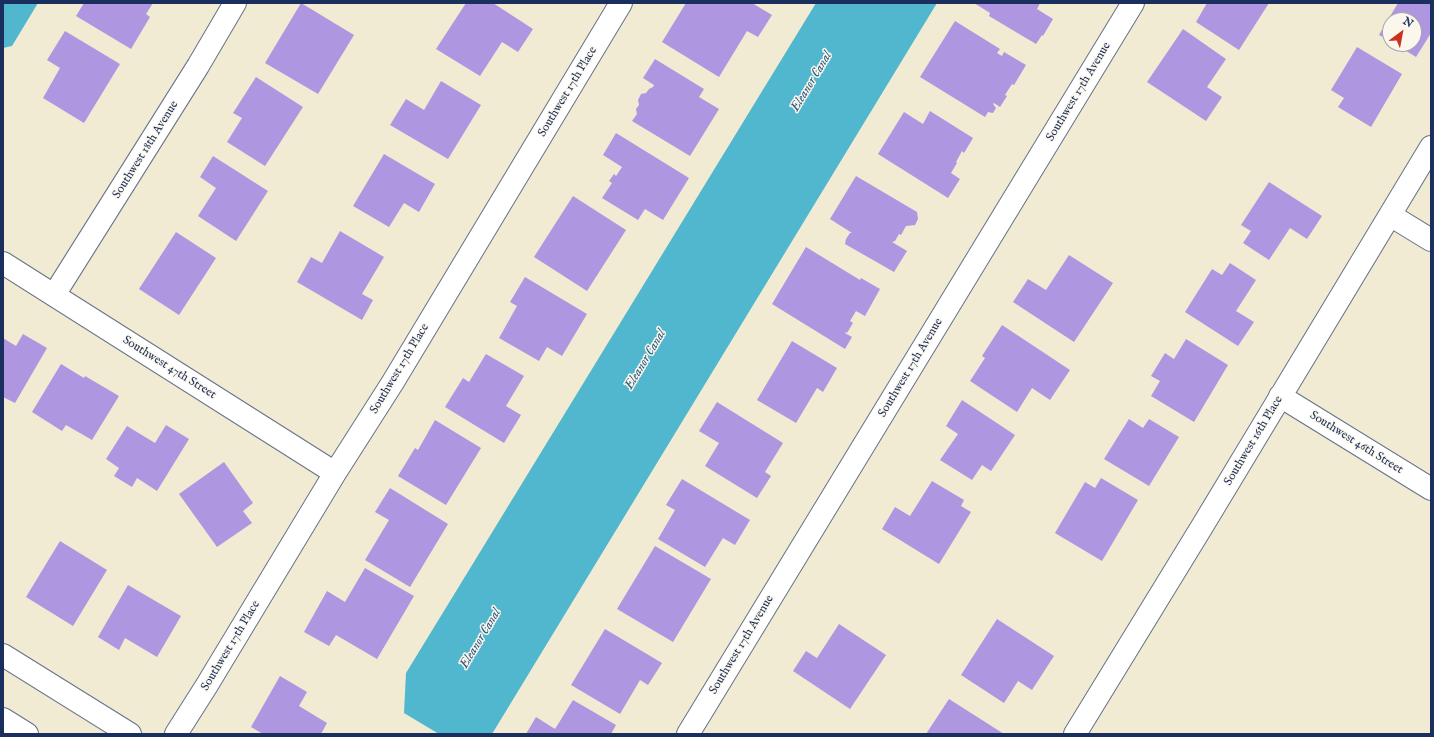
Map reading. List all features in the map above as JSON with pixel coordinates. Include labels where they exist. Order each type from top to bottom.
[{"type":"street","name":"Southwest 18th Avenue","points":[[54,295],[198,66],[235,3]]},
{"type":"street","name":"Southwest 17th Place","points":[[176,734],[208,685],[335,473],[393,382],[621,3]]},
{"type":"street","name":"Southwest 17th Avenue","points":[[688,734],[1133,3]]},
{"type":"street","name":"Southwest 16th Place","points":[[1075,734],[1431,147]]},
{"type":"street","points":[[1390,215],[1431,240]]},
{"type":"street","name":"Southwest 47th Street","points":[[3,263],[335,473]]},
{"type":"street","name":"Southwest 46th Street","points":[[1280,396],[1431,490]]},
{"type":"street","points":[[5,660],[130,734]]},
{"type":"street","points":[[3,719],[27,734]]},
{"type":"water","points":[[3,3],[38,3],[12,46],[3,48]]},
{"type":"water","name":"Eleanor Canal","points":[[816,3],[937,3],[492,734],[439,734],[404,713],[406,673]]},
{"type":"building","points":[[84,3],[153,3],[146,14],[150,17],[131,49],[76,16]]},
{"type":"building","points":[[301,3],[354,35],[318,94],[265,63]]},
{"type":"building","points":[[466,3],[493,3],[533,29],[518,52],[502,42],[480,76],[436,49]]},
{"type":"building","points":[[686,3],[752,3],[772,15],[758,37],[747,31],[719,77],[662,42]]},
{"type":"building","points":[[974,3],[1040,3],[1037,9],[1053,19],[1043,36],[1042,35],[1036,44],[989,16],[990,13]]},
{"type":"building","points":[[1207,3],[1269,3],[1239,50],[1196,22]]},
{"type":"building","points":[[1398,3],[1431,3],[1431,33],[1422,47],[1422,12],[1393,12]]},
{"type":"building","points":[[955,21],[1000,49],[997,53],[1002,56],[1004,52],[1026,65],[1014,85],[1012,84],[1005,95],[1007,96],[1000,107],[994,103],[993,104],[996,108],[993,113],[988,112],[985,117],[920,77]]},
{"type":"building","points":[[1183,29],[1226,59],[1207,87],[1222,97],[1206,121],[1147,82]]},
{"type":"building","points":[[1382,30],[1382,37],[1379,35]]},
{"type":"building","points":[[65,31],[120,64],[84,123],[43,98],[60,68],[47,60]]},
{"type":"building","points":[[1357,47],[1402,74],[1371,127],[1338,107],[1344,98],[1331,90]]},
{"type":"building","points":[[1408,52],[1419,52],[1416,57]]},
{"type":"building","points":[[655,59],[704,89],[699,97],[719,109],[690,156],[632,121],[637,114],[636,109],[639,105],[638,100],[641,94],[646,93],[654,85],[643,78]]},
{"type":"building","points":[[256,77],[303,107],[265,166],[227,142],[242,118],[233,113]]},
{"type":"building","points":[[441,81],[481,105],[448,159],[390,125],[406,99],[424,110]]},
{"type":"building","points":[[930,111],[973,138],[964,153],[962,151],[951,173],[960,179],[948,198],[878,154],[904,112],[923,124]]},
{"type":"building","points":[[616,133],[689,178],[663,220],[645,209],[638,220],[602,198],[612,183],[609,181],[614,174],[616,176],[622,167],[603,155]]},
{"type":"building","points":[[384,154],[435,184],[419,212],[404,203],[389,227],[353,206]]},
{"type":"building","points":[[213,156],[268,191],[236,241],[198,216],[216,188],[200,177]]},
{"type":"building","points":[[856,176],[917,212],[918,219],[915,225],[906,226],[901,235],[899,234],[895,241],[892,242],[907,251],[894,272],[845,244],[846,239],[850,233],[852,233],[830,219]]},
{"type":"building","points":[[1269,182],[1322,216],[1307,239],[1290,228],[1269,260],[1243,243],[1251,231],[1241,225]]},
{"type":"building","points":[[573,196],[626,230],[587,291],[534,257]]},
{"type":"building","points":[[340,231],[384,257],[362,294],[373,300],[362,320],[297,282],[311,257],[322,263]]},
{"type":"building","points":[[176,232],[216,258],[179,315],[139,289]]},
{"type":"building","points":[[806,247],[860,280],[861,278],[880,289],[865,316],[856,311],[850,321],[853,323],[847,333],[845,333],[852,337],[845,349],[772,304]]},
{"type":"building","points":[[1069,255],[1113,283],[1074,342],[1013,302],[1028,279],[1046,290]]},
{"type":"building","points":[[1230,263],[1256,280],[1236,311],[1254,322],[1238,346],[1185,312],[1212,269],[1222,275]]},
{"type":"building","points":[[525,277],[587,314],[562,356],[547,347],[539,361],[499,338],[517,306],[510,302]]},
{"type":"building","points":[[1002,325],[1070,370],[1050,400],[1032,388],[1017,412],[970,381],[985,358],[982,356]]},
{"type":"building","points":[[23,334],[47,348],[15,403],[3,397],[3,338],[16,346]]},
{"type":"building","points":[[1186,339],[1228,365],[1194,422],[1151,396],[1160,381],[1151,376],[1165,353],[1174,359]]},
{"type":"building","points":[[792,341],[837,368],[823,392],[817,388],[796,423],[757,400]]},
{"type":"building","points":[[486,354],[524,376],[506,406],[521,415],[504,443],[445,407],[463,378],[469,382]]},
{"type":"building","points":[[61,364],[119,396],[92,440],[66,425],[62,431],[32,412]]},
{"type":"building","points":[[962,400],[1015,435],[991,471],[982,465],[972,480],[940,460],[958,434],[946,426]]},
{"type":"building","points":[[717,402],[783,443],[765,472],[771,476],[757,498],[705,466],[719,443],[699,431]]},
{"type":"building","points":[[1129,419],[1143,428],[1149,419],[1179,437],[1149,486],[1104,459]]},
{"type":"building","points":[[435,420],[481,448],[446,505],[398,476],[415,448],[418,450]]},
{"type":"building","points":[[166,425],[189,439],[157,491],[137,478],[132,487],[114,476],[119,468],[106,459],[127,426],[155,443]]},
{"type":"building","points":[[224,462],[253,503],[243,511],[252,523],[217,547],[179,494]]},
{"type":"building","points":[[1101,478],[1138,500],[1102,561],[1055,533],[1085,482],[1095,488]]},
{"type":"building","points":[[682,479],[750,520],[735,545],[723,538],[705,567],[658,539],[675,510],[666,505]]},
{"type":"building","points":[[932,481],[964,500],[961,506],[971,512],[939,564],[882,529],[895,507],[910,516]]},
{"type":"building","points":[[390,488],[448,524],[410,587],[365,560],[389,520],[375,512]]},
{"type":"building","points":[[60,541],[107,570],[73,626],[26,597]]},
{"type":"building","points":[[655,546],[711,579],[673,642],[617,609]]},
{"type":"building","points":[[365,568],[414,596],[377,659],[336,635],[329,646],[304,632],[327,591],[345,602]]},
{"type":"building","points":[[128,585],[181,616],[157,657],[125,638],[119,650],[98,637]]},
{"type":"building","points":[[997,619],[1054,656],[1032,690],[1018,681],[1004,703],[961,675]]},
{"type":"building","points":[[839,624],[886,655],[850,709],[793,671],[806,651],[817,658]]},
{"type":"building","points":[[605,629],[662,663],[648,685],[640,680],[620,714],[571,685]]},
{"type":"building","points":[[280,676],[307,692],[299,706],[327,723],[321,734],[263,734],[251,727]]},
{"type":"building","points":[[949,699],[1004,734],[926,734]]},
{"type":"building","points":[[573,700],[616,725],[611,734],[526,734],[536,717],[555,729]]}]
